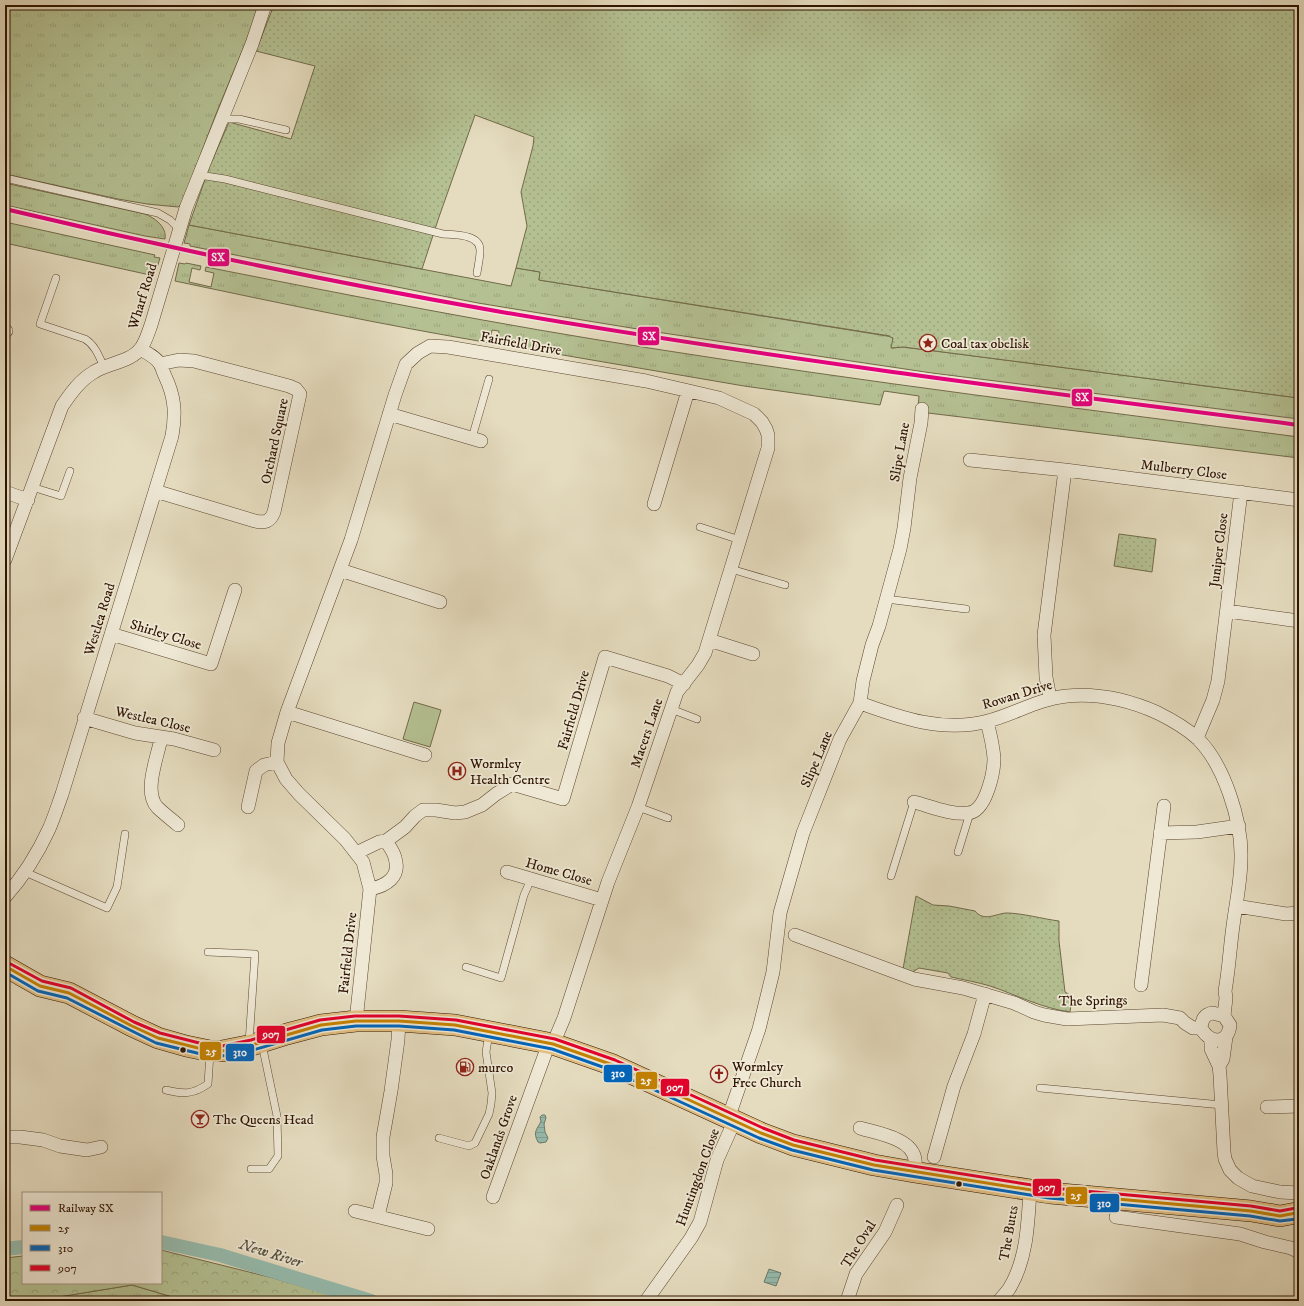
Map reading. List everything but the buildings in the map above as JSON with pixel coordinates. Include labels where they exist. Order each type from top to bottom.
[{"type":"main road","points":[[5,952],[61,984],[69,993]]},
{"type":"main road","points":[[5,966],[40,986],[69,993],[158,1038],[210,1051],[222,1051],[255,1044],[321,1025],[356,1021],[399,1021],[455,1025],[551,1043],[614,1065],[731,1121],[793,1145],[874,1165],[1058,1194],[1290,1215],[1292,1226],[1299,1229]]},
{"type":"street","name":"Wharf Road","points":[[5,560],[28,500],[49,437],[62,406],[77,385],[86,377],[104,367],[130,357],[140,349],[151,325],[179,229],[199,174],[252,44],[265,5]]},
{"type":"street","name":"Fairfield Drive","points":[[356,1021],[370,889],[363,862],[344,838],[299,794],[286,779],[277,762],[278,743],[287,712],[362,509],[406,364],[418,353],[430,346],[448,347],[639,380],[719,398],[750,411],[762,422],[768,435]]},
{"type":"street","name":"Westlea Road","points":[[5,897],[25,872],[50,828],[62,794],[84,718],[172,436],[175,411],[173,396],[160,364],[140,349]]},
{"type":"street","name":"Orchard Square","points":[[155,492],[255,521],[268,521],[274,512],[300,394],[296,389],[289,386],[194,361],[179,360],[160,364]]},
{"type":"street","points":[[654,504],[688,390]]},
{"type":"street","name":"Slipe Lane","points":[[731,1121],[759,1029],[773,972],[780,913],[801,839],[840,739],[860,703],[868,658],[886,599],[904,528],[910,478],[921,423],[922,409]]},
{"type":"street","points":[[390,414],[476,440]]},
{"type":"street","name":"Macers Lane","points":[[551,1043],[564,1018],[608,882],[638,807],[677,692],[705,653],[768,448],[768,435]]},
{"type":"street","name":"Mulberry Close","points":[[970,460],[1065,470],[1299,500]]},
{"type":"street","points":[[1050,698],[1046,678],[1044,635],[1065,470]]},
{"type":"street","points":[[5,492],[28,500]]},
{"type":"street","name":"Juniper Close","points":[[1197,738],[1213,700],[1218,681],[1241,492]]},
{"type":"street","points":[[340,570],[440,602]]},
{"type":"street","name":"Shirley Close","points":[[111,634],[211,664],[235,590]]},
{"type":"street","points":[[1227,611],[1299,621]]},
{"type":"street","points":[[708,640],[753,654]]},
{"type":"street","name":"Fairfield Drive","points":[[356,853],[379,842],[386,841],[405,827],[422,810],[436,810],[455,813],[465,812],[482,805],[512,784],[563,799],[605,657],[668,676],[684,684]]},
{"type":"street","name":"Rowan Drive","points":[[860,703],[903,718],[935,725],[955,725],[987,722],[1050,698],[1089,695],[1120,700],[1147,708],[1168,718],[1197,738],[1212,757],[1222,777],[1234,806],[1239,826],[1242,857],[1225,990],[1226,998],[1224,1016]]},
{"type":"street","points":[[287,712],[425,755]]},
{"type":"street","name":"Westlea Close","points":[[84,718],[135,733],[174,739],[214,750]]},
{"type":"street","points":[[914,802],[954,812],[970,813],[979,807],[984,800],[993,774],[994,756],[987,722]]},
{"type":"street","points":[[161,738],[151,780],[151,797],[156,806],[178,825]]},
{"type":"street","points":[[248,807],[256,771],[264,764],[277,762]]},
{"type":"street","points":[[1141,985],[1164,806]]},
{"type":"street","points":[[1160,833],[1197,832],[1239,826]]},
{"type":"street","points":[[370,889],[385,885],[391,880],[396,868],[395,856],[386,841]]},
{"type":"street","name":"Home Close","points":[[507,872],[602,900]]},
{"type":"street","points":[[1236,906],[1286,914],[1299,913]]},
{"type":"street","name":"The Springs","points":[[795,935],[914,979],[963,988],[1014,1003],[1039,1014],[1067,1020],[1154,1015],[1180,1018],[1193,1028],[1205,1019]]},
{"type":"street","name":"Rowan Drive","points":[[1205,1019],[1225,990]]},
{"type":"street","points":[[934,1158],[954,1086],[974,1034],[985,994]]},
{"type":"street","points":[[1219,1066],[1223,1059],[1226,1037],[1229,1034],[1230,1025],[1224,1016],[1216,1013],[1205,1019],[1205,1036],[1217,1040],[1226,1037]]},
{"type":"street","points":[[378,1216],[386,1183],[383,1156],[383,1137],[398,1040],[399,1021]]},
{"type":"street","points":[[1211,1038],[1211,1049],[1219,1066],[1224,1152],[1228,1166],[1243,1182],[1252,1186],[1280,1192],[1299,1193]]},
{"type":"street","name":"Oaklands Grove","points":[[493,1197],[551,1043]]},
{"type":"street","points":[[1267,1107],[1299,1106]]},
{"type":"street","name":"Huntingdon Close","points":[[646,1301],[691,1238],[700,1222],[717,1160],[731,1121]]},
{"type":"street","points":[[860,1128],[891,1137],[905,1144],[912,1151],[916,1160],[914,1172]]},
{"type":"street","points":[[5,1137],[43,1140],[60,1146],[87,1150],[101,1148]]},
{"type":"street","name":"The Butts","points":[[999,1301],[1009,1289],[1024,1249],[1030,1190]]},
{"type":"street","name":"The Oval","points":[[848,1301],[856,1274],[885,1232],[897,1206]]},
{"type":"street","points":[[355,1211],[428,1230]]},
{"type":"street","points":[[1116,1217],[1240,1234],[1291,1248],[1299,1252]]},
{"type":"lane","points":[[221,119],[239,119],[286,130]]},
{"type":"lane","points":[[199,174],[225,179],[443,234],[470,237],[478,243],[481,249],[477,273]]},
{"type":"lane","points":[[5,178],[158,214],[170,220],[179,229]]},
{"type":"lane","points":[[56,278],[40,324],[90,342],[104,367]]},
{"type":"lane","points":[[476,440],[489,379]]},
{"type":"lane","points":[[32,487],[61,496],[70,471]]},
{"type":"lane","points":[[700,527],[740,540]]},
{"type":"lane","points":[[731,569],[785,585]]},
{"type":"lane","points":[[886,599],[966,610]]},
{"type":"lane","points":[[671,709],[697,719]]},
{"type":"lane","points":[[891,876],[914,802]]},
{"type":"lane","points":[[638,807],[668,818]]},
{"type":"lane","points":[[958,852],[970,813]]},
{"type":"lane","points":[[25,872],[107,908],[117,888],[125,834]]},
{"type":"lane","points":[[466,967],[501,978],[524,895],[531,879]]},
{"type":"lane","points":[[208,952],[255,954],[255,1044],[277,1116],[278,1156],[269,1169],[251,1169]]},
{"type":"lane","points":[[439,1138],[469,1146],[472,1145],[475,1143],[489,1114],[492,1093],[486,1052],[490,1031]]},
{"type":"lane","points":[[166,1090],[180,1093],[198,1092],[208,1084],[210,1051]]},
{"type":"lane","points":[[1040,1088],[1222,1105]]},
{"type":"green space","points":[[5,5],[261,5],[216,114],[182,203],[178,207],[118,199],[5,174]]},
{"type":"green space","points":[[274,5],[1299,5],[1299,398],[903,347],[891,348],[893,338],[890,336],[539,280],[540,272],[516,268],[527,226],[521,192],[534,137],[475,115],[422,269],[189,225],[209,168],[229,122],[291,139],[315,66],[256,51]]},
{"type":"green space","points":[[5,183],[145,214],[160,224],[164,231],[165,239],[145,236],[5,205]]},
{"type":"green space","points":[[5,222],[155,255],[154,257],[160,258],[156,271],[150,275],[5,243]]},
{"type":"green space","points":[[189,225],[511,286],[516,268],[540,272],[539,280],[893,337],[892,348],[902,347],[935,351],[1299,398],[1299,419],[932,373],[650,331],[478,303],[190,246],[190,244],[184,243]]},
{"type":"green space","points":[[179,263],[201,266],[200,270],[192,268],[189,282],[211,287],[214,273],[205,271],[206,267],[482,320],[649,348],[892,384],[1299,437],[1299,458],[928,413],[925,410],[918,408],[919,396],[884,391],[880,405],[744,386],[516,347],[516,342],[498,339],[499,331],[492,330],[490,343],[292,306],[175,281]]},
{"type":"green space","points":[[1119,534],[1156,539],[1152,572],[1114,566]]},
{"type":"green space","points":[[414,702],[441,710],[430,747],[403,739]]},
{"type":"green space","points":[[916,896],[933,905],[949,906],[975,911],[986,917],[1012,913],[1059,921],[1059,941],[1065,992],[1072,996],[1070,1012],[1039,1004],[990,986],[951,977],[948,973],[919,968],[911,973],[903,969]]},
{"type":"green space","points":[[162,1250],[273,1278],[352,1301],[186,1301],[132,1285],[34,1301],[5,1301],[5,1258],[22,1256],[22,1284],[162,1284]]},
{"type":"green space","points":[[132,1285],[186,1301],[34,1301]]},
{"type":"shaded area","points":[[545,1115],[546,1118],[544,1124],[545,1132],[548,1138],[546,1142],[540,1143],[536,1138],[536,1130],[541,1121],[540,1117]]},
{"type":"shaded area","points":[[769,1269],[781,1273],[776,1286],[764,1282]]},
{"type":"waterway","name":"New River","points":[[162,1242],[220,1255],[371,1301]]},
{"type":"waterway","name":"New River","points":[[5,1249],[22,1247]]},
{"type":"rail line","name":"SX","points":[[5,209],[188,251],[311,276],[434,300],[596,328],[897,372],[1299,425]]},
{"type":"transit line","name":"907","points":[[7,962],[42,981],[71,988],[134,1022],[160,1033],[211,1046],[222,1046],[251,1040],[320,1020],[355,1016],[399,1016],[456,1020],[555,1039],[615,1060],[763,1128],[794,1140],[875,1160],[1051,1188],[1251,1206],[1280,1211],[1296,1208],[1299,1209]]},
{"type":"transit line","name":"25","points":[[5,966],[40,986],[69,993],[158,1038],[210,1051],[222,1051],[252,1045],[321,1025],[356,1021],[399,1021],[455,1025],[553,1044],[613,1065],[761,1133],[793,1145],[874,1165],[1050,1193],[1251,1211],[1280,1216],[1296,1213],[1299,1214]]},
{"type":"transit line","name":"310","points":[[5,972],[38,991],[67,998],[156,1043],[209,1056],[222,1056],[253,1050],[322,1030],[356,1026],[399,1026],[454,1030],[552,1049],[611,1070],[759,1138],[792,1150],[873,1170],[1049,1198],[1250,1216],[1280,1221],[1297,1219]]},
{"type":"place","name":"Coal tax obelisk","points":[[928,343]]},
{"type":"place","name":"Wormley Health Centre","points":[[457,771]]},
{"type":"place","name":"murco","points":[[465,1067]]},
{"type":"place","name":"Wormley Free Church","points":[[719,1074]]},
{"type":"place","name":"The Queens Head","points":[[200,1119]]}]
